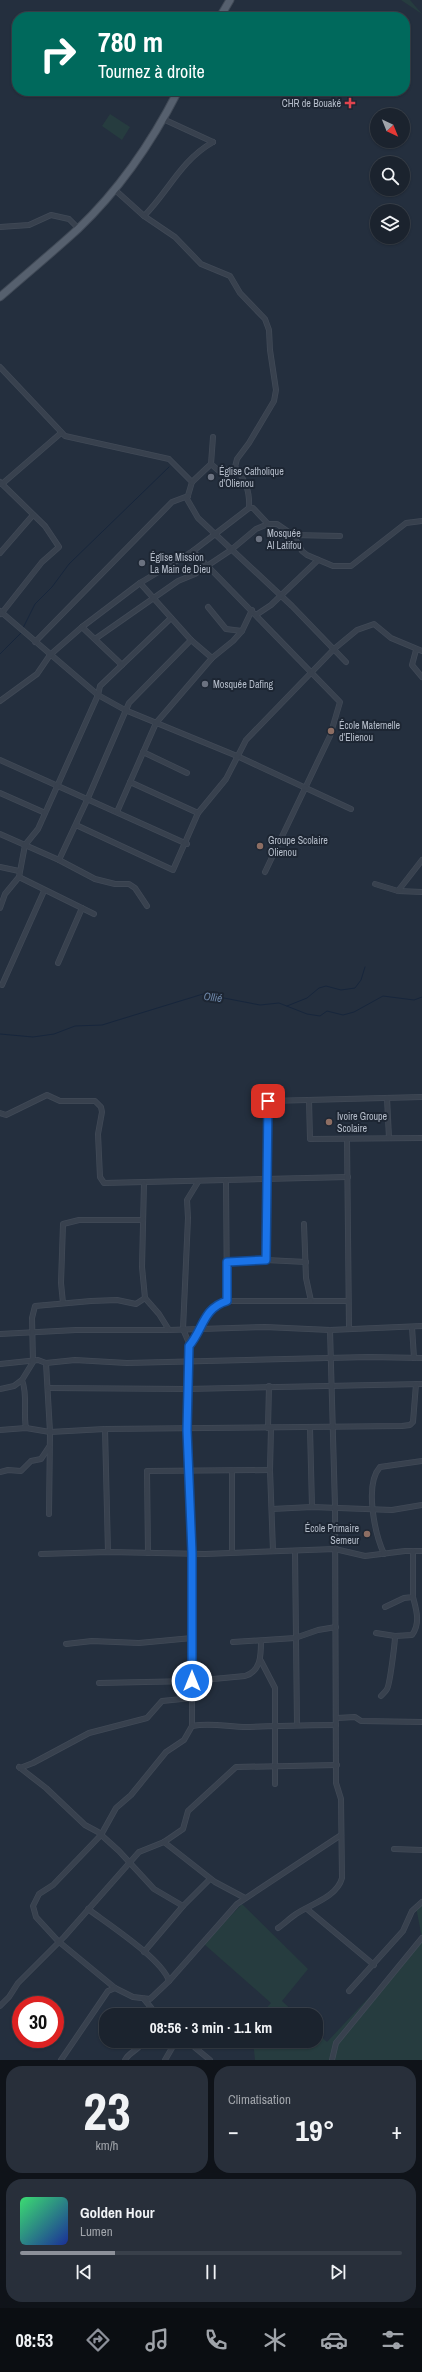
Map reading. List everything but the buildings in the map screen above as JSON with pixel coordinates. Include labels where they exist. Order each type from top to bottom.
[{"type":"main road","points":[[223,12],[229,2]]},
{"type":"main road","points":[[226,12],[229,2]]},
{"type":"main road","points":[[0,297],[78,228],[114,189],[135,164],[175,96]]},
{"type":"street","points":[[144,216],[183,166],[197,152],[213,142],[163,119]]},
{"type":"street","points":[[114,189],[144,216],[179,241],[201,264],[230,276],[240,293],[265,319],[269,330],[276,390],[274,401],[249,444],[237,459],[236,468],[246,484],[249,508]]},
{"type":"street","points":[[0,227],[29,225],[51,215],[69,219],[78,228]]},
{"type":"street","points":[[0,367],[61,433],[72,439],[108,444],[169,459],[192,482]]},
{"type":"street","points":[[61,433],[1,483],[45,526],[59,547],[38,567],[1,612],[98,695],[125,710],[237,756],[305,786],[351,809]]},
{"type":"street","points":[[213,437],[211,464],[192,482],[188,496],[190,505],[198,518],[280,596],[346,662]]},
{"type":"street","points":[[211,464],[219,471],[236,468]]},
{"type":"street","points":[[35,642],[172,502],[188,496]]},
{"type":"street","points":[[249,508],[253,508],[268,524]]},
{"type":"street","points":[[0,701],[37,674],[50,655],[82,627],[140,584],[193,551],[249,508]]},
{"type":"street","points":[[0,553],[33,515]]},
{"type":"street","points":[[95,639],[153,599],[230,550],[256,529],[268,524],[277,524],[293,535],[302,551],[318,560],[333,566],[350,566],[406,523],[422,522]]},
{"type":"street","points":[[293,535],[340,536]]},
{"type":"street","points":[[193,551],[310,671],[334,693],[341,706],[330,736],[265,872]]},
{"type":"street","points":[[256,615],[261,613],[318,560]]},
{"type":"street","points":[[140,584],[191,640],[212,658]]},
{"type":"street","points":[[208,608],[226,629],[242,631]]},
{"type":"street","points":[[117,812],[156,723],[212,658],[233,641],[242,631],[252,610]]},
{"type":"street","points":[[0,908],[5,894],[19,877],[25,845],[38,829],[44,812],[98,695],[100,686],[171,618]]},
{"type":"street","points":[[76,825],[173,870],[186,844],[198,813],[226,779],[246,740],[310,671],[334,649],[357,630],[374,624],[391,638],[422,652]]},
{"type":"street","points":[[82,627],[122,665]]},
{"type":"street","points":[[59,860],[76,825],[129,703],[191,640]]},
{"type":"street","points":[[416,650],[412,665],[422,677]]},
{"type":"street","points":[[143,752],[187,773]]},
{"type":"street","points":[[0,760],[58,784],[186,844]]},
{"type":"street","points":[[130,782],[198,813]]},
{"type":"street","points":[[0,793],[44,812]]},
{"type":"street","points":[[0,834],[107,883],[129,884],[135,888],[147,906]]},
{"type":"street","points":[[398,891],[422,860]]},
{"type":"street","points":[[0,867],[19,871]]},
{"type":"street","points":[[19,877],[44,891],[94,914]]},
{"type":"street","points":[[375,884],[398,891],[422,892]]},
{"type":"street","points":[[2,985],[44,891]]},
{"type":"street","points":[[58,963],[82,908]]},
{"type":"street","points":[[0,1113],[6,1115],[47,1095],[60,1102],[95,1101],[101,1107],[102,1112],[98,1134],[100,1177],[103,1183],[173,1181],[198,1182],[348,1177]]},
{"type":"street","points":[[266,1260],[268,1102],[422,1097]]},
{"type":"street","points":[[387,1098],[389,1138]]},
{"type":"street","points":[[309,1100],[309,1138],[422,1138]]},
{"type":"street","points":[[347,1139],[348,1328]]},
{"type":"street","points":[[226,1181],[227,1301]]},
{"type":"street","points":[[198,1182],[187,1200],[188,1218],[183,1329],[187,1336],[189,1346],[186,1389],[192,1553],[192,1726],[184,1740],[166,1752],[131,1795],[116,1808],[101,1835],[53,1885],[39,1894],[33,1906],[36,1917],[58,1941],[115,1988],[144,1999],[150,1999],[169,1981],[225,1917],[244,1898],[341,1834]]},
{"type":"street","points":[[144,1183],[142,1267],[145,1298],[159,1314],[169,1330]]},
{"type":"street","points":[[63,1303],[61,1283],[63,1224],[79,1220],[143,1220]]},
{"type":"street","points":[[304,1224],[306,1284],[311,1301]]},
{"type":"street","points":[[227,1262],[266,1260],[306,1262]]},
{"type":"street","points":[[0,1389],[14,1386],[22,1380],[33,1362],[34,1334],[32,1318],[35,1306],[117,1300],[136,1304],[145,1298]]},
{"type":"street","points":[[189,1346],[195,1339],[205,1317],[213,1308],[227,1301],[347,1302]]},
{"type":"street","points":[[412,1326],[414,1358]]},
{"type":"street","points":[[0,1334],[34,1334],[76,1330],[169,1330],[265,1327],[330,1330],[348,1328],[422,1326]]},
{"type":"street","points":[[278,1928],[340,1885],[341,1800],[336,1784],[337,1718],[335,1507],[331,1426],[330,1330]]},
{"type":"street","points":[[0,1364],[33,1362],[38,1360],[46,1363],[75,1360],[127,1363],[422,1358]]},
{"type":"street","points":[[46,1363],[50,1432],[49,1514]]},
{"type":"street","points":[[22,1380],[25,1395],[23,1414],[26,1428]]},
{"type":"street","points":[[0,1430],[26,1428],[50,1432],[105,1429],[187,1430],[410,1425],[413,1422],[416,1384]]},
{"type":"street","points":[[48,1388],[186,1389],[269,1386],[422,1384]]},
{"type":"street","points":[[269,1386],[273,1551]]},
{"type":"street","points":[[310,1428],[312,1507]]},
{"type":"street","points":[[105,1429],[108,1552]]},
{"type":"street","points":[[0,1472],[8,1470],[21,1471],[31,1461],[41,1459],[49,1447]]},
{"type":"street","points":[[384,1554],[375,1532],[373,1487],[376,1474],[380,1467],[422,1461]]},
{"type":"street","points":[[148,1553],[147,1471],[189,1469],[232,1471],[270,1470]]},
{"type":"street","points":[[232,1471],[232,1552]]},
{"type":"street","points":[[272,1509],[335,1507],[392,1510],[422,1505]]},
{"type":"street","points":[[41,1554],[108,1552],[192,1553],[335,1549],[365,1556],[422,1551]]},
{"type":"street","points":[[295,1551],[297,1725]]},
{"type":"street","points":[[376,1633],[395,1636],[410,1636],[414,1632],[417,1616],[413,1597],[413,1551]]},
{"type":"street","points":[[385,1607],[404,1598],[413,1597]]},
{"type":"street","points":[[233,1642],[295,1638],[318,1630],[336,1627]]},
{"type":"street","points":[[381,1696],[388,1686],[390,1666],[396,1646],[395,1636]]},
{"type":"street","points":[[66,1644],[92,1641],[139,1642],[192,1638]]},
{"type":"street","points":[[261,1641],[261,1661],[275,1688],[277,1767],[275,1784]]},
{"type":"street","points":[[99,1683],[192,1681],[245,1676],[251,1674],[261,1661]]},
{"type":"street","points":[[182,1906],[154,1889],[134,1869],[130,1862],[101,1835],[85,1825],[46,1788],[19,1767],[33,1763],[89,1732],[147,1718],[162,1701],[192,1698]]},
{"type":"street","points":[[337,1718],[355,1717],[361,1721],[422,1722]]},
{"type":"street","points":[[192,1726],[206,1723],[246,1727],[276,1725],[336,1725]]},
{"type":"street","points":[[0,2006],[9,1997],[18,1983],[130,1862],[143,1850],[164,1842],[183,1829],[188,1811],[236,1767],[337,1765]]},
{"type":"street","points":[[164,1842],[210,1879],[244,1898]]},
{"type":"street","points":[[394,1849],[422,1850]]},
{"type":"street","points":[[144,1952],[182,1906],[210,1879]]},
{"type":"street","points":[[350,1991],[403,1931],[412,1911],[422,1902]]},
{"type":"street","points":[[88,1909],[144,1952],[164,1972],[169,1981]]},
{"type":"street","points":[[307,1909],[374,1965]]},
{"type":"street","points":[[332,2060],[336,2043],[422,1938]]},
{"type":"street","points":[[61,2060],[108,1991],[115,1988]]},
{"type":"street","points":[[144,1999],[149,2008]]},
{"type":"street","points":[[125,2060],[128,2055],[140,2048]]},
{"type":"street","points":[[165,2060],[172,2048]]},
{"type":"street","points":[[195,2048],[210,2060]]},
{"type":"green space","points":[[401,0],[410,0],[422,14]]},
{"type":"green space","points":[[110,114],[130,127],[122,140],[102,126]]},
{"type":"green space","points":[[242,1904],[308,1969],[282,2001],[290,2008],[266,2008],[271,2003],[204,1944]]},
{"type":"green space","points":[[422,1905],[422,1938],[416,1907]]},
{"type":"green space","points":[[422,1941],[422,2060],[255,2060],[254,2048],[323,2048],[323,2038],[327,2042]]},
{"type":"waterway","points":[[23,628],[35,604],[52,587],[69,564],[169,467]]},
{"type":"waterway","points":[[0,654],[22,632]]},
{"type":"waterway","points":[[287,1006],[307,998],[319,988],[326,986],[341,990],[355,988],[361,980],[365,967]]},
{"type":"waterway","name":"Ollié","points":[[0,1034],[33,1037],[54,1034],[75,1026],[102,1025],[203,994],[260,1005],[279,1003],[307,1014],[320,1016],[327,1011],[343,1015],[354,1012],[383,996],[414,1000],[422,997]]},
{"type":"place","name":"CHR de Bouaké","points":[[350,103]]},
{"type":"place","name":"Église Catholique d'Olienou","points":[[211,477]]},
{"type":"place","name":"Mosquée Al Latifou","points":[[259,539]]},
{"type":"place","name":"Église Mission La Main de Dieu","points":[[142,563]]},
{"type":"place","name":"Mosquée Dafing","points":[[205,684]]},
{"type":"place","name":"École Maternelle d'Elienou","points":[[331,731]]},
{"type":"place","name":"Groupe Scolaire Olienou","points":[[260,846]]},
{"type":"place","name":"Ivoire Groupe Scolaire","points":[[329,1122]]},
{"type":"place","name":"École Primaire Semeur","points":[[367,1534]]},
{"type":"route","points":[[192,1681],[192,1553],[186,1389],[189,1346],[195,1339],[205,1317],[213,1308],[220,1303],[227,1301],[227,1262],[266,1260],[268,1101]]}]
